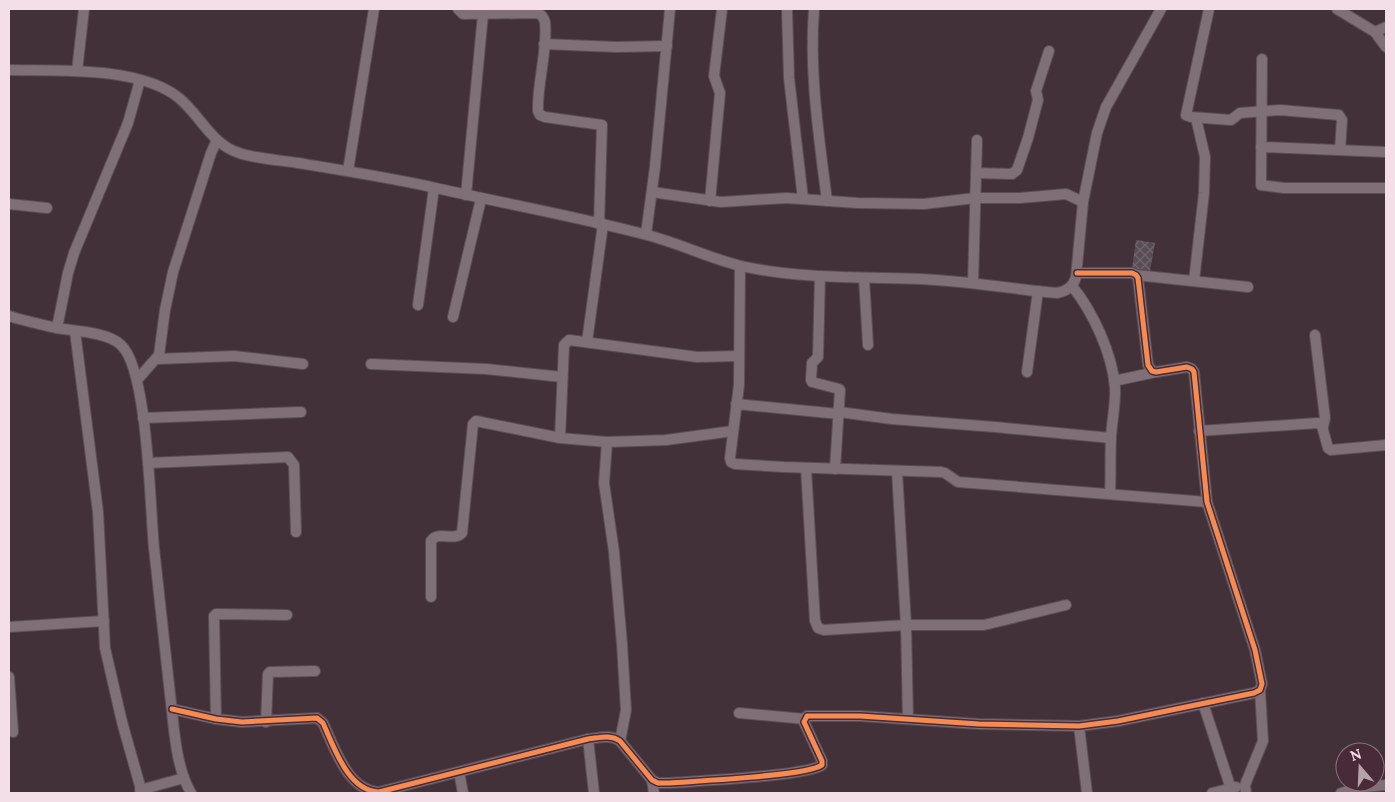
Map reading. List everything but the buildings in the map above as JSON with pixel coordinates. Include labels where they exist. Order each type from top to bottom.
[{"type":"street","points":[[77,71],[84,9]]},
{"type":"street","points":[[348,171],[374,9]]},
{"type":"street","points":[[458,9],[463,14],[538,13],[543,17],[545,22],[544,44],[538,105],[540,115],[602,125],[601,224],[587,342]]},
{"type":"street","points":[[646,234],[652,192],[670,9]]},
{"type":"street","points":[[710,201],[720,93],[714,76],[722,9]]},
{"type":"street","points":[[787,9],[789,78],[803,199]]},
{"type":"street","points":[[814,9],[812,31],[813,83],[827,201]]},
{"type":"street","points":[[9,70],[77,71],[140,80],[164,88],[180,98],[217,140],[240,154],[348,171],[646,234],[740,266],[784,273],[864,278],[923,279],[1057,293],[1066,291],[1072,286],[1077,273],[1083,202],[1100,120],[1161,9]]},
{"type":"street","points":[[1209,9],[1186,112],[1188,116],[1231,120],[1240,113],[1280,110],[1340,115],[1342,120],[1340,150]]},
{"type":"street","points":[[1338,9],[1375,32],[1386,47]]},
{"type":"street","points":[[466,195],[483,14]]},
{"type":"street","points":[[1375,32],[1386,27]]},
{"type":"street","points":[[544,44],[616,47],[667,46]]},
{"type":"street","points":[[976,173],[1012,174],[1017,170],[1028,138],[1038,100],[1036,91],[1049,51]]},
{"type":"street","points":[[1262,59],[1260,183],[1263,187],[1386,188]]},
{"type":"street","points":[[58,328],[68,273],[74,252],[128,123],[140,80]]},
{"type":"street","points":[[1194,281],[1204,193],[1205,157],[1196,118]]},
{"type":"street","points":[[137,380],[158,359],[173,272],[217,140]]},
{"type":"street","points":[[973,283],[977,140]]},
{"type":"street","points":[[1261,147],[1386,152]]},
{"type":"street","points":[[418,306],[434,188]]},
{"type":"street","points":[[652,192],[721,202],[786,198],[858,203],[924,204],[975,198],[1020,198],[1066,194],[1083,202]]},
{"type":"street","points":[[453,317],[481,199]]},
{"type":"street","points":[[9,204],[47,208]]},
{"type":"street","points":[[740,266],[739,356],[731,462],[735,464],[806,468],[942,472],[958,482],[1207,502]]},
{"type":"street","points":[[1077,273],[1132,273],[1136,275],[1248,287]]},
{"type":"street","points":[[1136,275],[1138,278],[1147,362],[1150,368],[1156,372]]},
{"type":"street","points":[[820,276],[818,357],[812,363],[811,380],[812,382],[840,389],[835,469]]},
{"type":"street","points":[[864,278],[868,345]]},
{"type":"street","points":[[1072,286],[1086,305],[1097,325],[1114,381],[1110,494]]},
{"type":"street","points":[[1026,372],[1038,291]]},
{"type":"street","points":[[9,316],[101,336],[120,343],[128,355],[137,380],[143,418],[154,546],[175,732],[184,778],[191,793]]},
{"type":"street","points":[[75,330],[98,512],[104,641],[109,666],[141,792],[184,778]]},
{"type":"street","points":[[1315,335],[1325,418],[1323,427],[1328,448],[1331,450],[1386,445]]},
{"type":"street","points":[[560,438],[562,377],[566,343],[572,340],[697,357],[739,356]]},
{"type":"street","points":[[158,359],[234,356],[303,364]]},
{"type":"street","points":[[371,364],[486,369],[562,377]]},
{"type":"street","points":[[1114,381],[1187,367],[1192,369],[1207,502],[1255,650],[1262,684],[1260,690],[1263,741],[1245,789],[1231,789],[1212,793]]},
{"type":"street","points":[[736,404],[1111,438]]},
{"type":"street","points":[[143,418],[300,412]]},
{"type":"street","points":[[431,598],[432,539],[437,536],[459,536],[462,533],[473,424],[477,421],[560,438],[607,442],[666,440],[733,431]]},
{"type":"street","points":[[1199,431],[1318,423],[1323,427]]},
{"type":"street","points":[[607,442],[604,483],[615,561],[626,710],[620,741]]},
{"type":"street","points":[[148,462],[288,457],[294,465],[296,532]]},
{"type":"street","points":[[806,468],[818,628],[824,630],[906,625],[984,625],[1066,605]]},
{"type":"street","points":[[897,471],[906,625],[908,719]]},
{"type":"street","points":[[216,719],[214,616],[216,614],[287,615]]},
{"type":"street","points":[[9,627],[104,621]]},
{"type":"street","points":[[266,722],[268,674],[270,672],[315,671]]},
{"type":"street","points":[[9,677],[13,732]]},
{"type":"street","points":[[739,713],[804,719],[811,716],[860,716],[979,724],[1080,726],[1118,721],[1254,693],[1260,690]]},
{"type":"street","points":[[1203,703],[1231,789]]},
{"type":"street","points":[[172,709],[216,719],[242,722],[319,719],[323,723],[347,773],[370,792],[379,792],[588,739],[610,736],[620,741],[652,780],[654,793]]},
{"type":"street","points":[[652,780],[663,784],[670,784],[817,768],[822,765],[822,761],[804,719]]},
{"type":"street","points":[[1080,726],[1087,793]]},
{"type":"street","points":[[588,739],[594,793]]},
{"type":"street","points":[[459,772],[463,793]]},
{"type":"street","points":[[1341,793],[1363,787],[1386,786]]},
{"type":"cycle path","points":[[172,709],[216,719],[242,722],[317,718],[323,723],[337,755],[351,776],[368,790],[379,792],[600,737],[608,737],[620,741],[652,780],[658,783],[670,783],[774,775],[812,769],[822,765],[822,761],[804,722],[807,716],[860,716],[979,724],[1079,726],[1118,721],[1254,693],[1260,690],[1262,684],[1255,650],[1207,502],[1194,372],[1187,367],[1156,372],[1152,371],[1148,365],[1138,278],[1136,275],[1132,273],[1077,273]]}]
